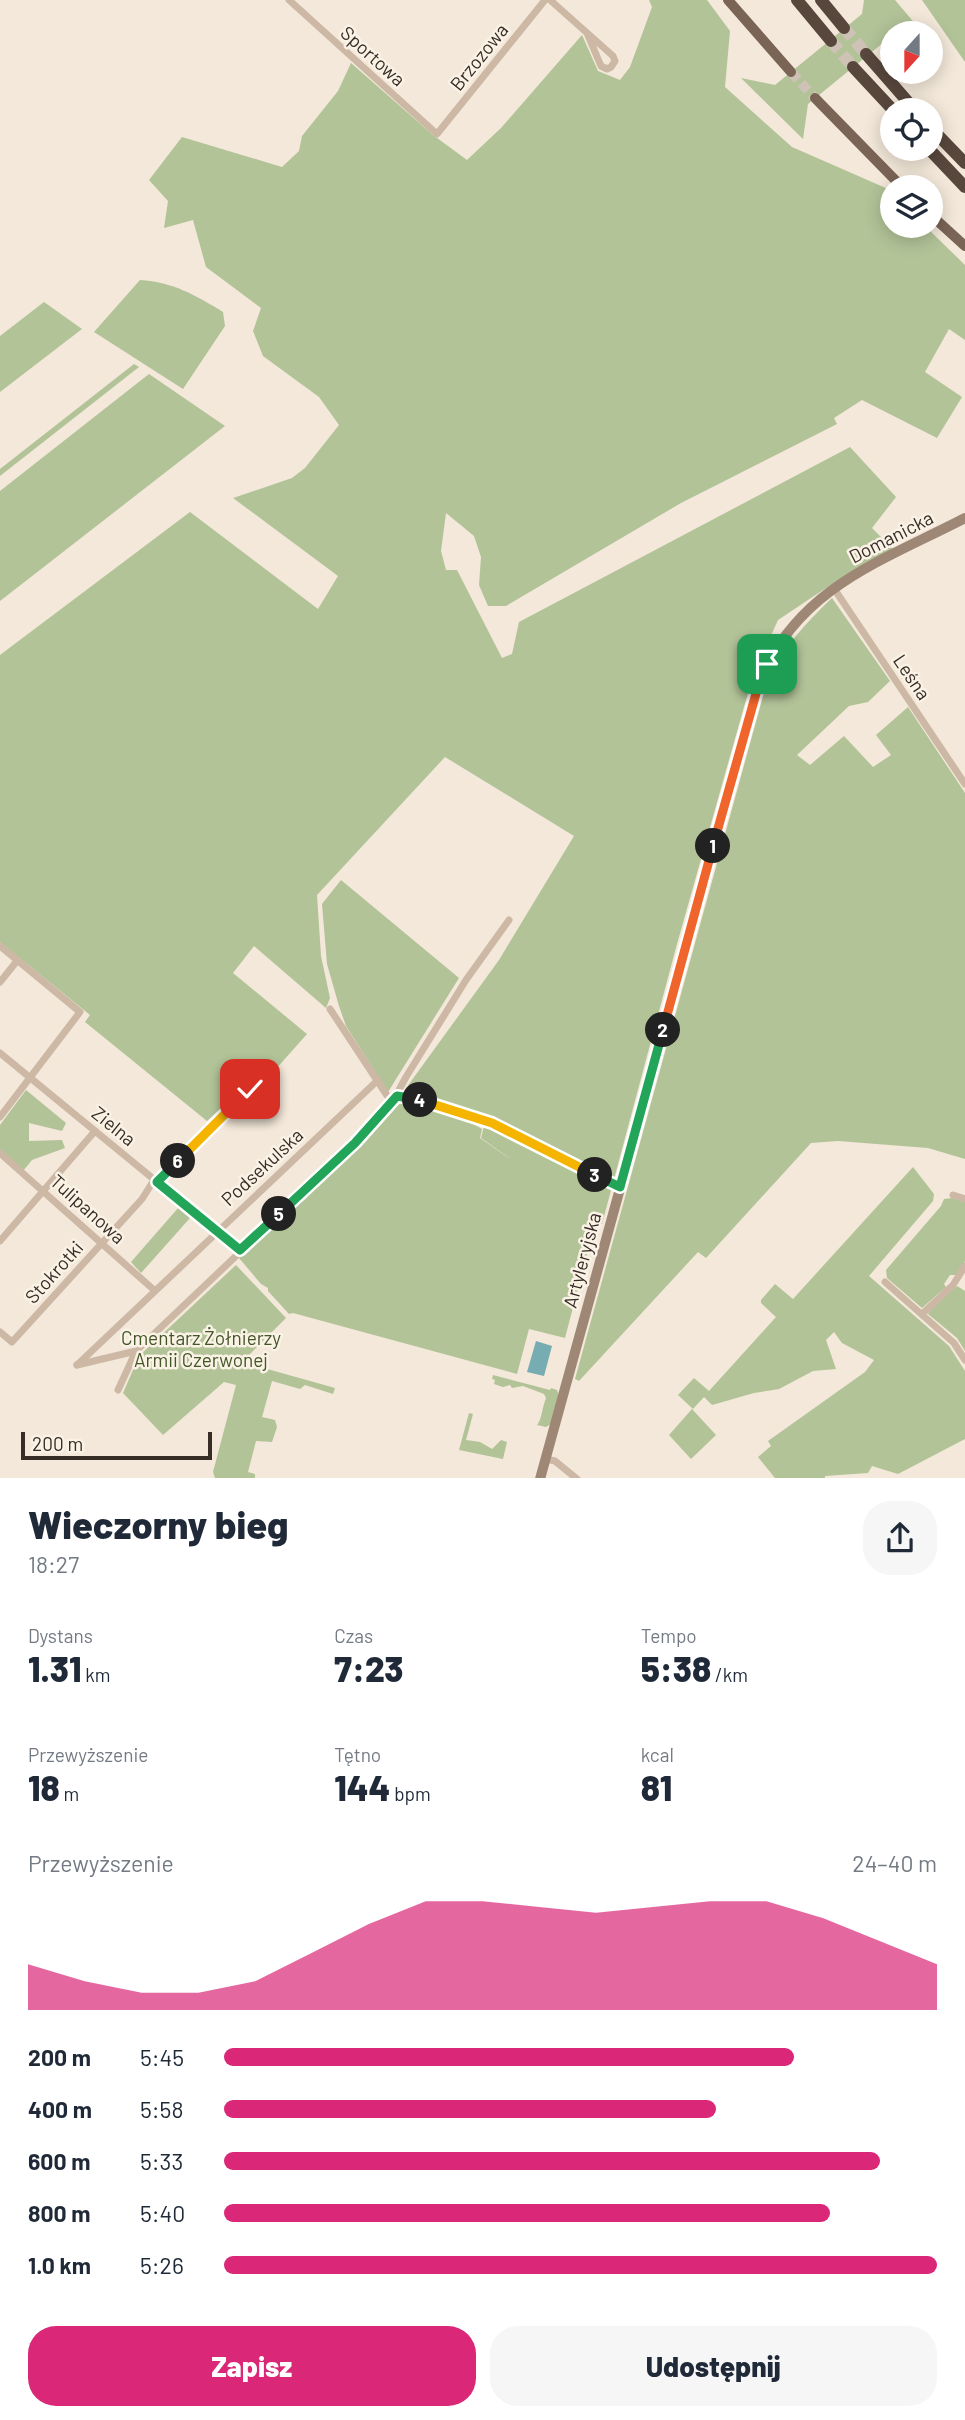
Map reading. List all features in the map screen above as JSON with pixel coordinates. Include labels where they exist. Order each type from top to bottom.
[{"type":"highway","points":[[796,0],[831,41]]},
{"type":"highway","points":[[821,0],[844,29]]},
{"type":"highway","points":[[866,54],[904,98]]},
{"type":"highway","points":[[853,67],[882,98]]},
{"type":"highway","points":[[943,140],[965,163]]},
{"type":"highway","points":[[940,161],[965,187]]},
{"type":"main road","points":[[728,0],[791,72]]},
{"type":"main road","points":[[815,98],[890,175]]},
{"type":"main road","points":[[943,226],[965,246]]},
{"type":"street","name":"Sportowa","points":[[289,0],[437,134]]},
{"type":"street","name":"Brzozowa","points":[[437,134],[548,0]]},
{"type":"street","points":[[548,0],[587,33],[613,56],[615,61],[611,67],[607,69],[601,66],[587,33]]},
{"type":"street","name":"Domanicka","points":[[833,587],[965,518]]},
{"type":"street","name":"Leśna","points":[[833,587],[965,784]]},
{"type":"street","name":"Artyleryjska","points":[[540,1478],[757,690],[767,664],[788,630],[833,587]]},
{"type":"street","points":[[118,1390],[136,1351],[355,1143],[395,1100],[406,1077],[466,980],[509,920]]},
{"type":"street","points":[[0,946],[80,1012],[0,1117]]},
{"type":"street","points":[[0,982],[18,961]]},
{"type":"street","points":[[330,1009],[378,1080],[395,1100]]},
{"type":"street","name":"Zielna","points":[[0,1053],[240,1250]]},
{"type":"street","name":"Podsekulska","points":[[136,1351],[77,1365],[378,1080]]},
{"type":"street","points":[[101,1243],[156,1181],[250,1089]]},
{"type":"street","points":[[395,1100],[409,1096],[492,1123],[620,1187]]},
{"type":"street","points":[[0,1241],[95,1130]]},
{"type":"street","name":"Tulipanowa","points":[[0,1153],[154,1290]]},
{"type":"street","points":[[953,1195],[965,1199]]},
{"type":"street","name":"Stokrotki","points":[[0,1332],[12,1342],[101,1243]]},
{"type":"street","points":[[922,1314],[953,1285],[965,1266]]},
{"type":"street","points":[[885,1282],[954,1343],[965,1360]]},
{"type":"street","points":[[546,1459],[567,1468],[577,1478]]},
{"type":"green space","points":[[649,0],[707,0],[730,31],[725,87],[792,147],[880,186],[880,238],[937,238],[965,265],[965,340],[949,329],[925,372],[962,397],[937,438],[862,400],[834,418],[837,424],[681,503],[506,606],[488,606],[479,585],[481,557],[474,536],[446,513],[441,551],[446,570],[457,570],[502,658],[512,654],[519,622],[850,447],[896,497],[872,528],[895,551],[832,584],[778,620],[753,675],[602,1224],[596,1220],[565,1338],[529,1329],[517,1374],[289,1314],[239,1258],[402,1100],[470,1122],[482,1129],[480,1138],[512,1160],[481,1138],[486,1118],[404,1091],[499,960],[574,836],[445,757],[317,895],[321,956],[330,998],[326,1008],[254,946],[233,973],[307,1034],[259,1088],[251,1081],[207,1121],[85,1022],[90,1015],[0,942],[0,655],[190,512],[318,609],[338,576],[233,498],[292,478],[305,468],[339,425],[319,397],[263,356],[253,331],[261,308],[206,267],[193,220],[164,228],[168,201],[149,180],[182,137],[282,167],[299,151],[302,136],[338,91],[351,63],[433,135],[467,160],[501,128],[582,35],[598,71],[620,80],[630,67],[652,7]]},
{"type":"green space","points":[[864,0],[895,0],[913,21],[880,21],[880,45],[808,104],[803,139],[741,78],[775,85],[862,14]]},
{"type":"green space","points":[[922,0],[965,0],[965,62],[943,30],[943,21],[937,21]]},
{"type":"green space","points":[[140,280],[173,287],[223,312],[225,326],[183,389],[94,332]]},
{"type":"green space","points":[[44,302],[82,329],[0,392],[0,336]]},
{"type":"green space","points":[[134,364],[139,367],[0,476],[0,469]]},
{"type":"green space","points":[[149,374],[225,426],[0,601],[0,491]]},
{"type":"green space","points":[[832,598],[890,681],[868,702],[849,706],[797,755],[810,765],[844,736],[873,767],[891,755],[876,735],[908,707],[965,793],[965,1159],[928,1148],[838,1141],[811,1143],[706,1258],[698,1252],[579,1381],[575,1379],[765,689],[777,663],[793,639]]},
{"type":"green space","points":[[341,880],[459,978],[388,1092],[346,1026],[327,964],[322,904]]},
{"type":"green space","points":[[26,1090],[66,1123],[62,1131],[29,1123],[29,1141],[62,1140],[65,1148],[32,1160],[23,1171],[0,1151],[0,1125]]},
{"type":"green space","points":[[913,1167],[934,1194],[933,1201],[869,1276],[949,1346],[965,1371],[965,1439],[898,1474],[872,1466],[868,1473],[825,1478],[775,1478],[758,1457],[771,1446],[768,1441],[865,1372],[874,1360],[842,1343],[834,1332],[826,1340],[836,1369],[813,1371],[779,1389],[712,1405],[704,1397],[693,1409],[678,1395],[694,1378],[709,1391],[776,1317],[761,1303],[775,1284],[793,1299]]},
{"type":"green space","points":[[952,1198],[965,1202],[965,1261],[956,1275],[950,1275],[944,1284],[946,1287],[922,1308],[887,1278],[886,1270],[941,1206],[944,1199]]},
{"type":"green space","points":[[179,1207],[190,1218],[141,1273],[131,1262]]},
{"type":"green space","name":"Cmentarz Żołnierzy Armii Czerwonej","points":[[236,1265],[286,1318],[242,1362],[335,1388],[333,1394],[305,1385],[300,1389],[272,1381],[262,1417],[275,1420],[277,1427],[272,1442],[256,1441],[248,1472],[255,1474],[255,1478],[215,1478],[213,1472],[236,1385],[224,1382],[163,1435],[123,1393],[139,1356]]},
{"type":"green space","points":[[957,1286],[965,1291],[965,1351],[957,1338],[928,1314],[930,1309]]},
{"type":"green space","points":[[493,1375],[557,1390],[559,1395],[551,1424],[546,1427],[537,1425],[546,1398],[544,1394],[523,1386],[512,1388],[510,1385],[503,1387],[494,1384]]},
{"type":"green space","points":[[692,1409],[716,1435],[691,1459],[669,1435]]},
{"type":"green space","points":[[469,1413],[473,1414],[466,1440],[480,1442],[492,1449],[501,1440],[507,1442],[503,1459],[459,1450]]},
{"type":"water","points":[[536,1341],[552,1346],[544,1376],[527,1372]]},
{"type":"tunnel","points":[[844,28],[866,54]]},
{"type":"tunnel","points":[[831,41],[853,67]]},
{"type":"tunnel","points":[[791,72],[815,98]]},
{"type":"route","points":[[250,1089],[157,1182],[240,1250],[355,1143],[397,1096],[409,1096],[492,1123],[620,1187],[757,690],[767,664]]}]
